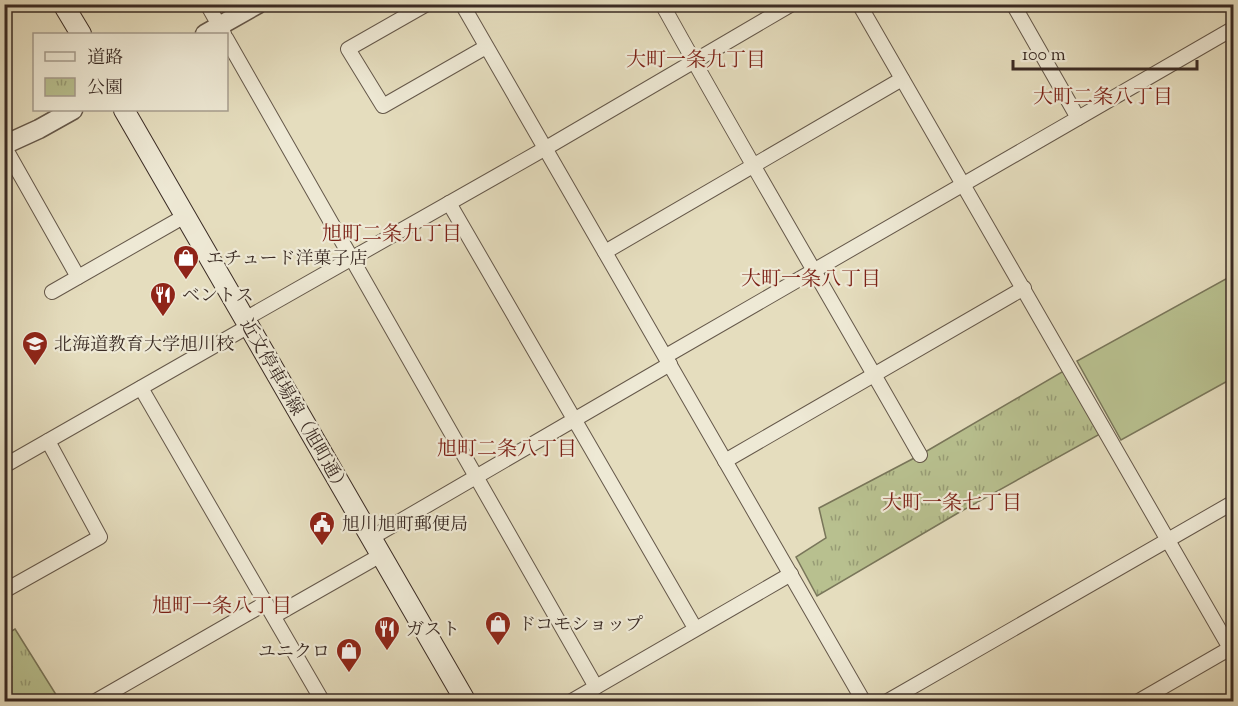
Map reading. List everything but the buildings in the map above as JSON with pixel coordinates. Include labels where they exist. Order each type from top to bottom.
[{"type":"main road","points":[[63,4],[80,33]]},
{"type":"main road","name":"近文停車場線（旭町通）","points":[[125,111],[466,702]]},
{"type":"street","points":[[207,4],[219,33],[258,4]]},
{"type":"street","points":[[427,4],[348,49],[383,106],[486,47]]},
{"type":"street","points":[[462,4],[864,702]]},
{"type":"street","points":[[662,4],[693,62],[920,455]]},
{"type":"street","points":[[4,466],[141,388],[354,258],[792,4]]},
{"type":"street","points":[[859,4],[1232,650],[1137,702]]},
{"type":"street","points":[[1013,4],[1078,118]]},
{"type":"street","points":[[371,538],[574,420],[814,269],[1233,28]]},
{"type":"street","points":[[228,48],[354,258],[596,687]]},
{"type":"street","points":[[605,252],[902,79]]},
{"type":"street","points":[[71,111],[4,146],[78,277]]},
{"type":"street","points":[[449,203],[695,628]]},
{"type":"street","points":[[52,292],[185,216]]},
{"type":"street","points":[[725,461],[1024,288]]},
{"type":"street","points":[[141,388],[323,702]]},
{"type":"street","points":[[4,591],[100,537],[48,441]]},
{"type":"street","points":[[886,702],[1233,502]]},
{"type":"street","points":[[274,616],[381,555]]},
{"type":"street","points":[[570,702],[791,574]]},
{"type":"street","points":[[94,702],[266,603]]},
{"type":"green space","points":[[1233,275],[1233,378],[1121,440],[1077,361]]},
{"type":"green space","points":[[1067,369],[1100,434],[958,513],[817,596],[796,557],[826,538],[819,508],[920,455]]},
{"type":"green space","points":[[15,629],[60,701],[5,701],[5,635]]},
{"type":"place","name":"エチュード洋菓子店","points":[[186,281]]},
{"type":"place","name":"ベントス","points":[[163,318]]},
{"type":"place","name":"北海道教育大学旭川校","points":[[35,367]]},
{"type":"place","name":"旭川旭町郵便局","points":[[322,547]]},
{"type":"place","name":"ドコモショップ","points":[[498,647]]},
{"type":"place","name":"ガスト","points":[[387,652]]},
{"type":"place","name":"ユニクロ","points":[[349,674]]},
{"type":"district","name":"大町一条九丁目","points":[[696,59]]},
{"type":"district","name":"大町二条八丁目","points":[[1103,96]]},
{"type":"district","name":"旭町二条九丁目","points":[[392,233]]},
{"type":"district","name":"大町一条八丁目","points":[[811,278]]},
{"type":"district","name":"旭町二条八丁目","points":[[507,448]]},
{"type":"district","name":"大町一条七丁目","points":[[952,502]]},
{"type":"district","name":"旭町一条八丁目","points":[[222,605]]}]
